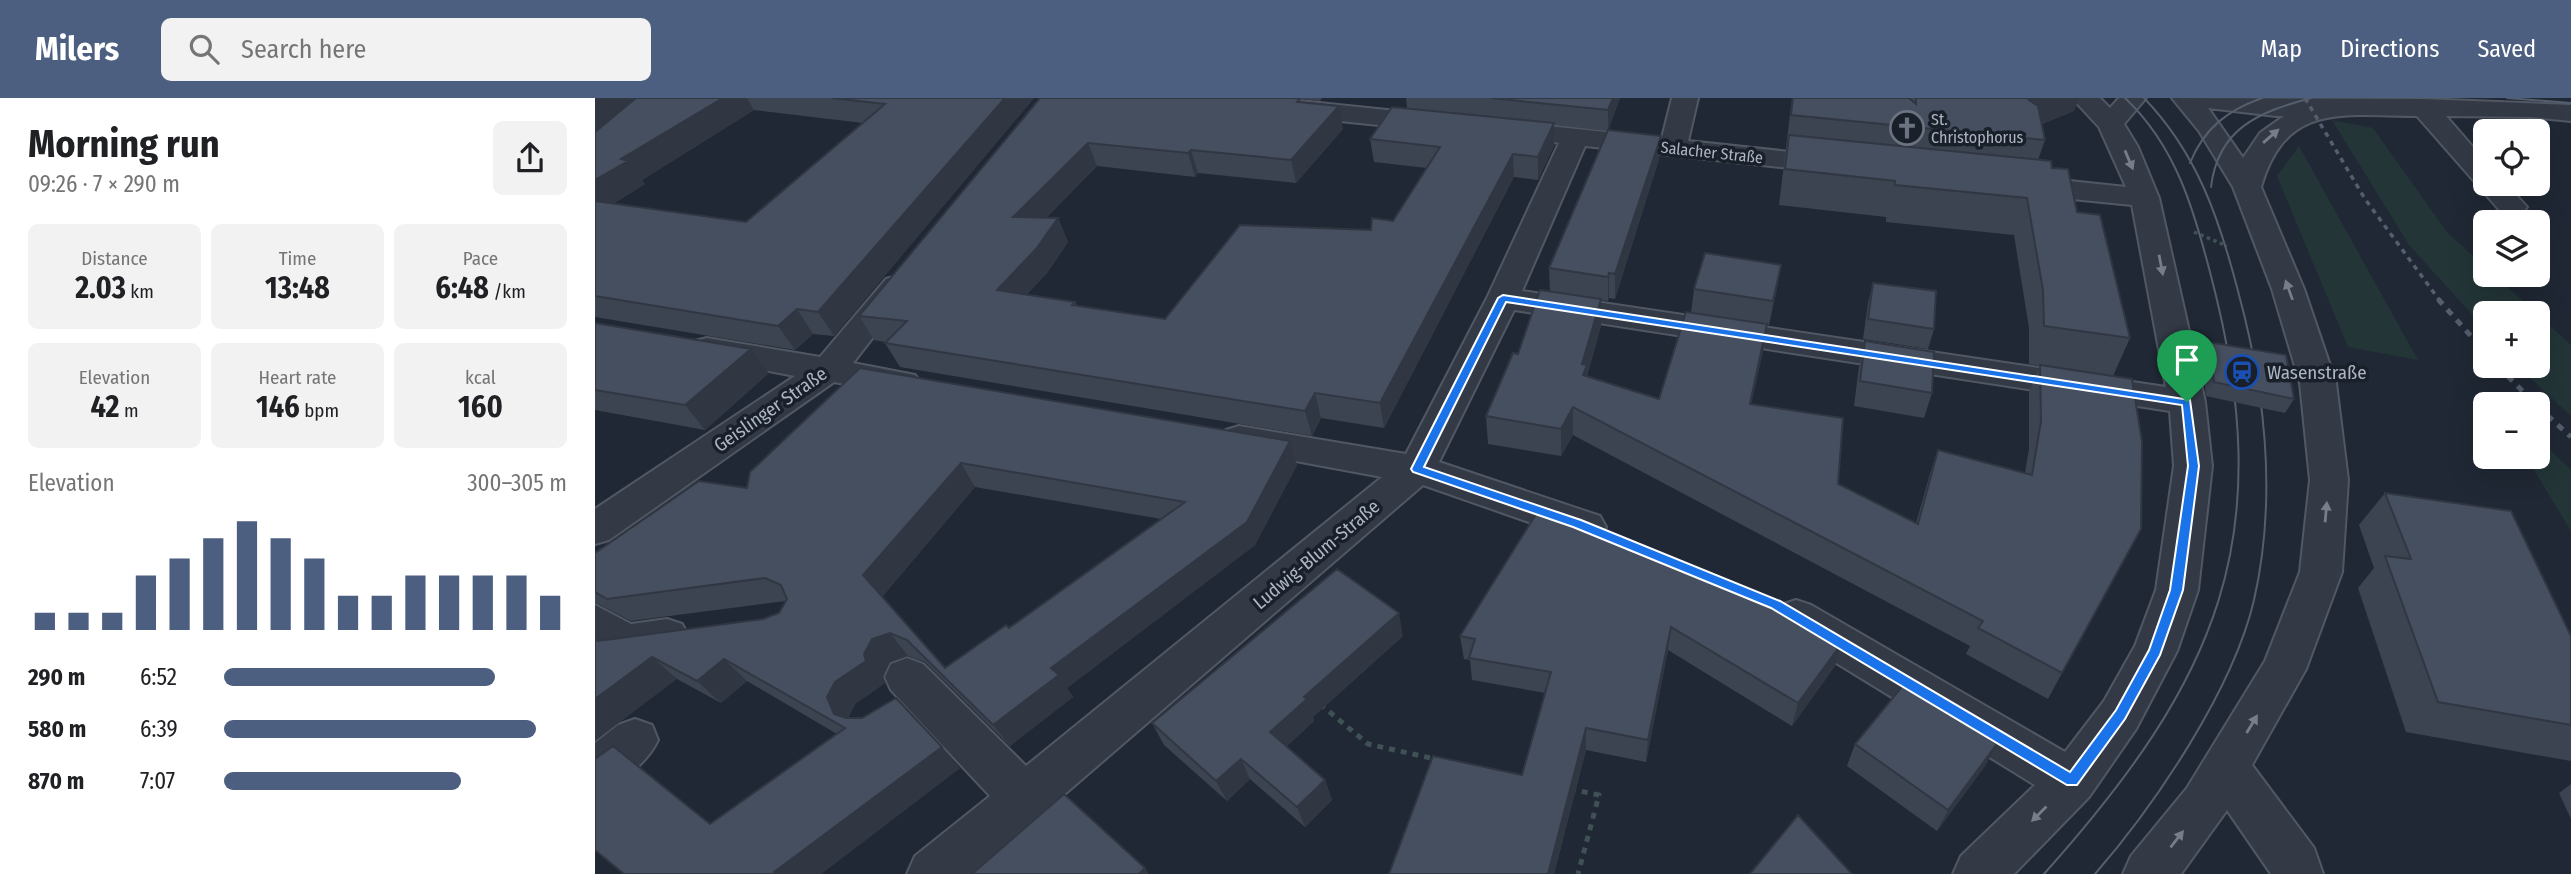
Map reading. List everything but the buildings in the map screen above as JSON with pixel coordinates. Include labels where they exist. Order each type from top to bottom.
[{"type":"street","points":[[1195,98],[1371,107],[1457,125]]},
{"type":"street","points":[[1673,148],[1685,98]]},
{"type":"street","points":[[1979,874],[2072,780],[2120,715],[2155,651],[2176,590],[2193,466],[2187,402],[2156,241],[2145,198],[2124,147],[2110,123],[2085,98]]},
{"type":"street","points":[[2110,123],[2133,98]]},
{"type":"street","points":[[2186,98],[2276,108],[2423,107],[2531,109],[2571,113]]},
{"type":"street","points":[[2149,874],[2204,804],[2284,669],[2321,572],[2329,480],[2323,412],[2312,357],[2265,229],[2247,187],[2210,127],[2186,98]]},
{"type":"street","points":[[2423,107],[2473,164]]},
{"type":"street","points":[[2247,187],[2263,142],[2291,122],[2321,108]]},
{"type":"street","name":"Salacher Straße","points":[[1522,131],[1866,168]]},
{"type":"street","name":"Ludwig-Blum-Straße","points":[[933,874],[1417,469],[1503,298],[1574,137]]},
{"type":"street","points":[[1990,181],[2145,198]]},
{"type":"street","points":[[2501,196],[2512,207]]},
{"type":"street","name":"Geislinger Straße","points":[[595,528],[828,370],[914,265]]},
{"type":"street","points":[[1503,298],[2187,402]]},
{"type":"street","points":[[677,344],[938,388]]},
{"type":"street","points":[[1212,434],[1417,469],[1627,544]]},
{"type":"street","points":[[1763,600],[2072,780]]},
{"type":"street","points":[[595,623],[625,643],[705,632]]},
{"type":"street","points":[[903,693],[1024,798]]},
{"type":"street","points":[[595,771],[635,740]]},
{"type":"street","points":[[2226,768],[2296,865],[2297,874]]},
{"type":"path","points":[[2156,241],[2183,244],[2178,226],[2246,254],[2237,226],[2265,229]]},
{"type":"path","points":[[1314,699],[1368,744],[1449,762]]},
{"type":"path","points":[[1558,786],[1599,795],[1578,874]]},
{"type":"shaded area","points":[[2332,120],[2373,128],[2447,232],[2473,256],[2473,287],[2507,287],[2523,301],[2473,301],[2473,316],[2409,245]]},
{"type":"shaded area","points":[[2299,146],[2418,360],[2348,347],[2277,176]]},
{"type":"shaded area","points":[[2550,326],[2571,345],[2571,416],[2550,397],[2550,392],[2545,392],[2530,378],[2550,378]]},
{"type":"shaded area","points":[[2550,450],[2571,470],[2571,531],[2533,469],[2550,469]]},
{"type":"tram line","points":[[2044,874],[2104,803],[2153,735],[2191,668],[2219,600],[2234,529],[2238,453],[2231,369],[2211,276],[2198,227],[2181,180],[2158,137],[2125,98]]},
{"type":"tram line","points":[[2144,98],[2162,119],[2191,162]]},
{"type":"tram line","points":[[2191,162],[2210,130],[2238,108],[2262,98]]},
{"type":"tram line","points":[[2211,187],[2222,150],[2244,126],[2274,110],[2311,98]]},
{"type":"tram line","points":[[2507,98],[2571,103]]},
{"type":"tram line","points":[[2095,874],[2166,781],[2210,708],[2244,635],[2261,562],[2265,523],[2265,445],[2255,367],[2223,238],[2191,162]]},
{"type":"railway","points":[[2305,98],[2365,199],[2440,301]]},
{"type":"railway","points":[[2438,299],[2473,338]]},
{"type":"railway","points":[[2510,378],[2523,392]]},
{"type":"railway","points":[[2550,418],[2571,437]]},
{"type":"place","name":"St. Christophorus","points":[[1907,128]]},
{"type":"place","name":"Wasenstraße","points":[[2242,372]]},
{"type":"route","points":[[1503,298],[2187,402],[2193,466],[2176,590],[2155,651],[2120,715],[2072,780],[1775,605],[1577,523],[1417,469],[1503,298]]}]
